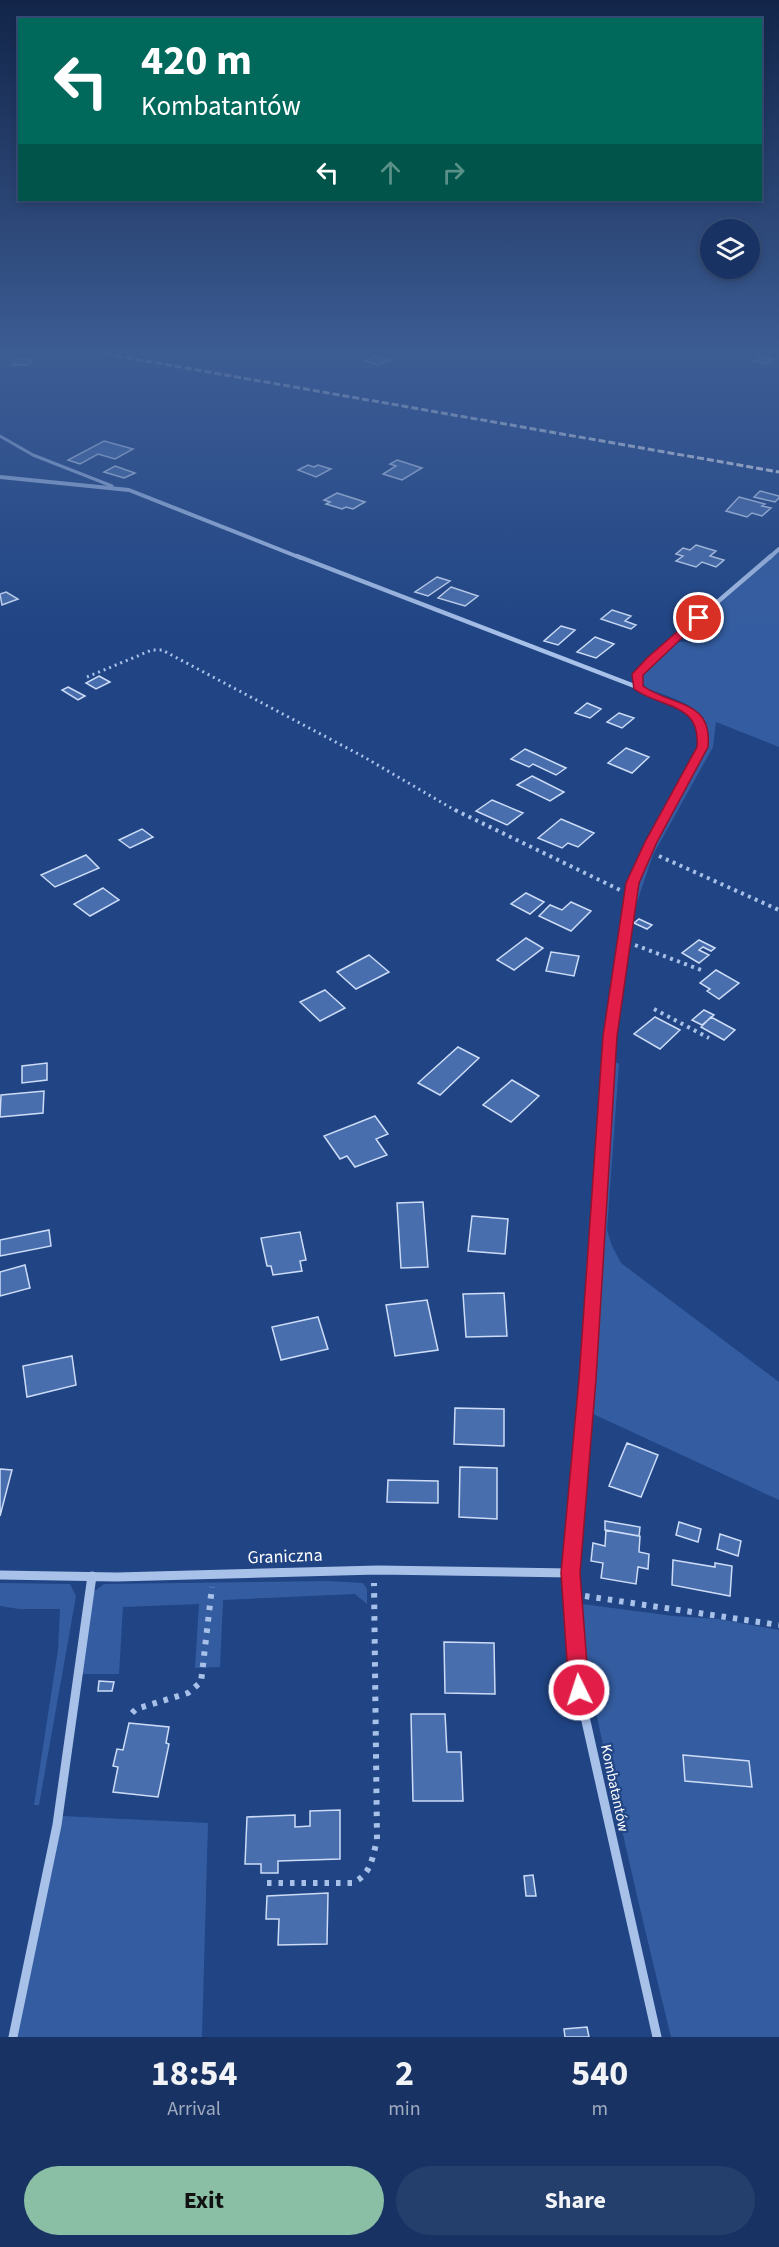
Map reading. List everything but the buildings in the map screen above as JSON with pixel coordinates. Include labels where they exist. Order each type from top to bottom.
[{"type":"street","points":[[0,477],[50,484],[112,486],[129,490],[500,636],[637,687],[638,674],[650,660],[779,549]]},
{"type":"street","name":"Kombatantów","points":[[637,687],[651,697],[687,708],[699,719],[704,733],[702,747],[647,850],[633,883],[623,943],[610,1036],[588,1379],[571,1573],[579,1690],[657,2037]]},
{"type":"street","name":"Graniczna","points":[[0,1575],[92,1576],[374,1570],[571,1573]]},
{"type":"street","points":[[13,2037],[57,1825],[92,1576]]},
{"type":"lane","points":[[23,449],[112,486]]},
{"type":"path","points":[[87,677],[152,650],[162,650],[364,758],[450,808],[631,896]]},
{"type":"path","points":[[647,850],[779,910]]},
{"type":"path","points":[[623,943],[701,970]]},
{"type":"path","points":[[654,1009],[709,1038]]},
{"type":"path","points":[[267,1883],[352,1883],[363,1878],[370,1867],[377,1840],[378,1796],[374,1570]]},
{"type":"path","points":[[132,1713],[136,1709],[188,1693],[201,1682],[213,1574]]},
{"type":"path","points":[[572,1594],[779,1625]]},
{"type":"shaded area","points":[[779,552],[779,747],[716,722],[713,747],[653,855],[636,905],[634,904],[649,856],[696,765],[703,745],[705,729],[702,717],[690,706],[645,687],[641,678],[643,673],[667,649],[679,642],[691,643],[702,634],[692,628]]},
{"type":"shaded area","points":[[614,1061],[619,1064],[607,1230],[612,1246],[621,1263],[779,1382],[779,1500],[591,1413],[600,1234]]},
{"type":"shaded area","points":[[327,1581],[363,1583],[367,1589],[367,1604],[355,1594],[223,1600],[220,1667],[195,1668],[199,1604],[123,1607],[119,1674],[81,1674],[92,1593],[104,1584]]},
{"type":"shaded area","points":[[0,1583],[70,1584],[76,1596],[39,1805],[34,1805],[58,1650],[60,1609],[19,1609],[0,1606]]},
{"type":"shaded area","points":[[582,1604],[673,1616],[718,1619],[779,1630],[779,2037],[671,2037],[596,1714],[585,1648]]},
{"type":"shaded area","points":[[62,1816],[208,1823],[202,2037],[17,2037]]},
{"type":"railway","points":[[648,449],[779,472]]},
{"type":"route","points":[[579,1690],[571,1573],[588,1379],[610,1036],[633,883],[651,842],[702,747],[704,733],[699,719],[687,708],[651,697],[637,687],[638,674],[650,660],[699,618]]}]
